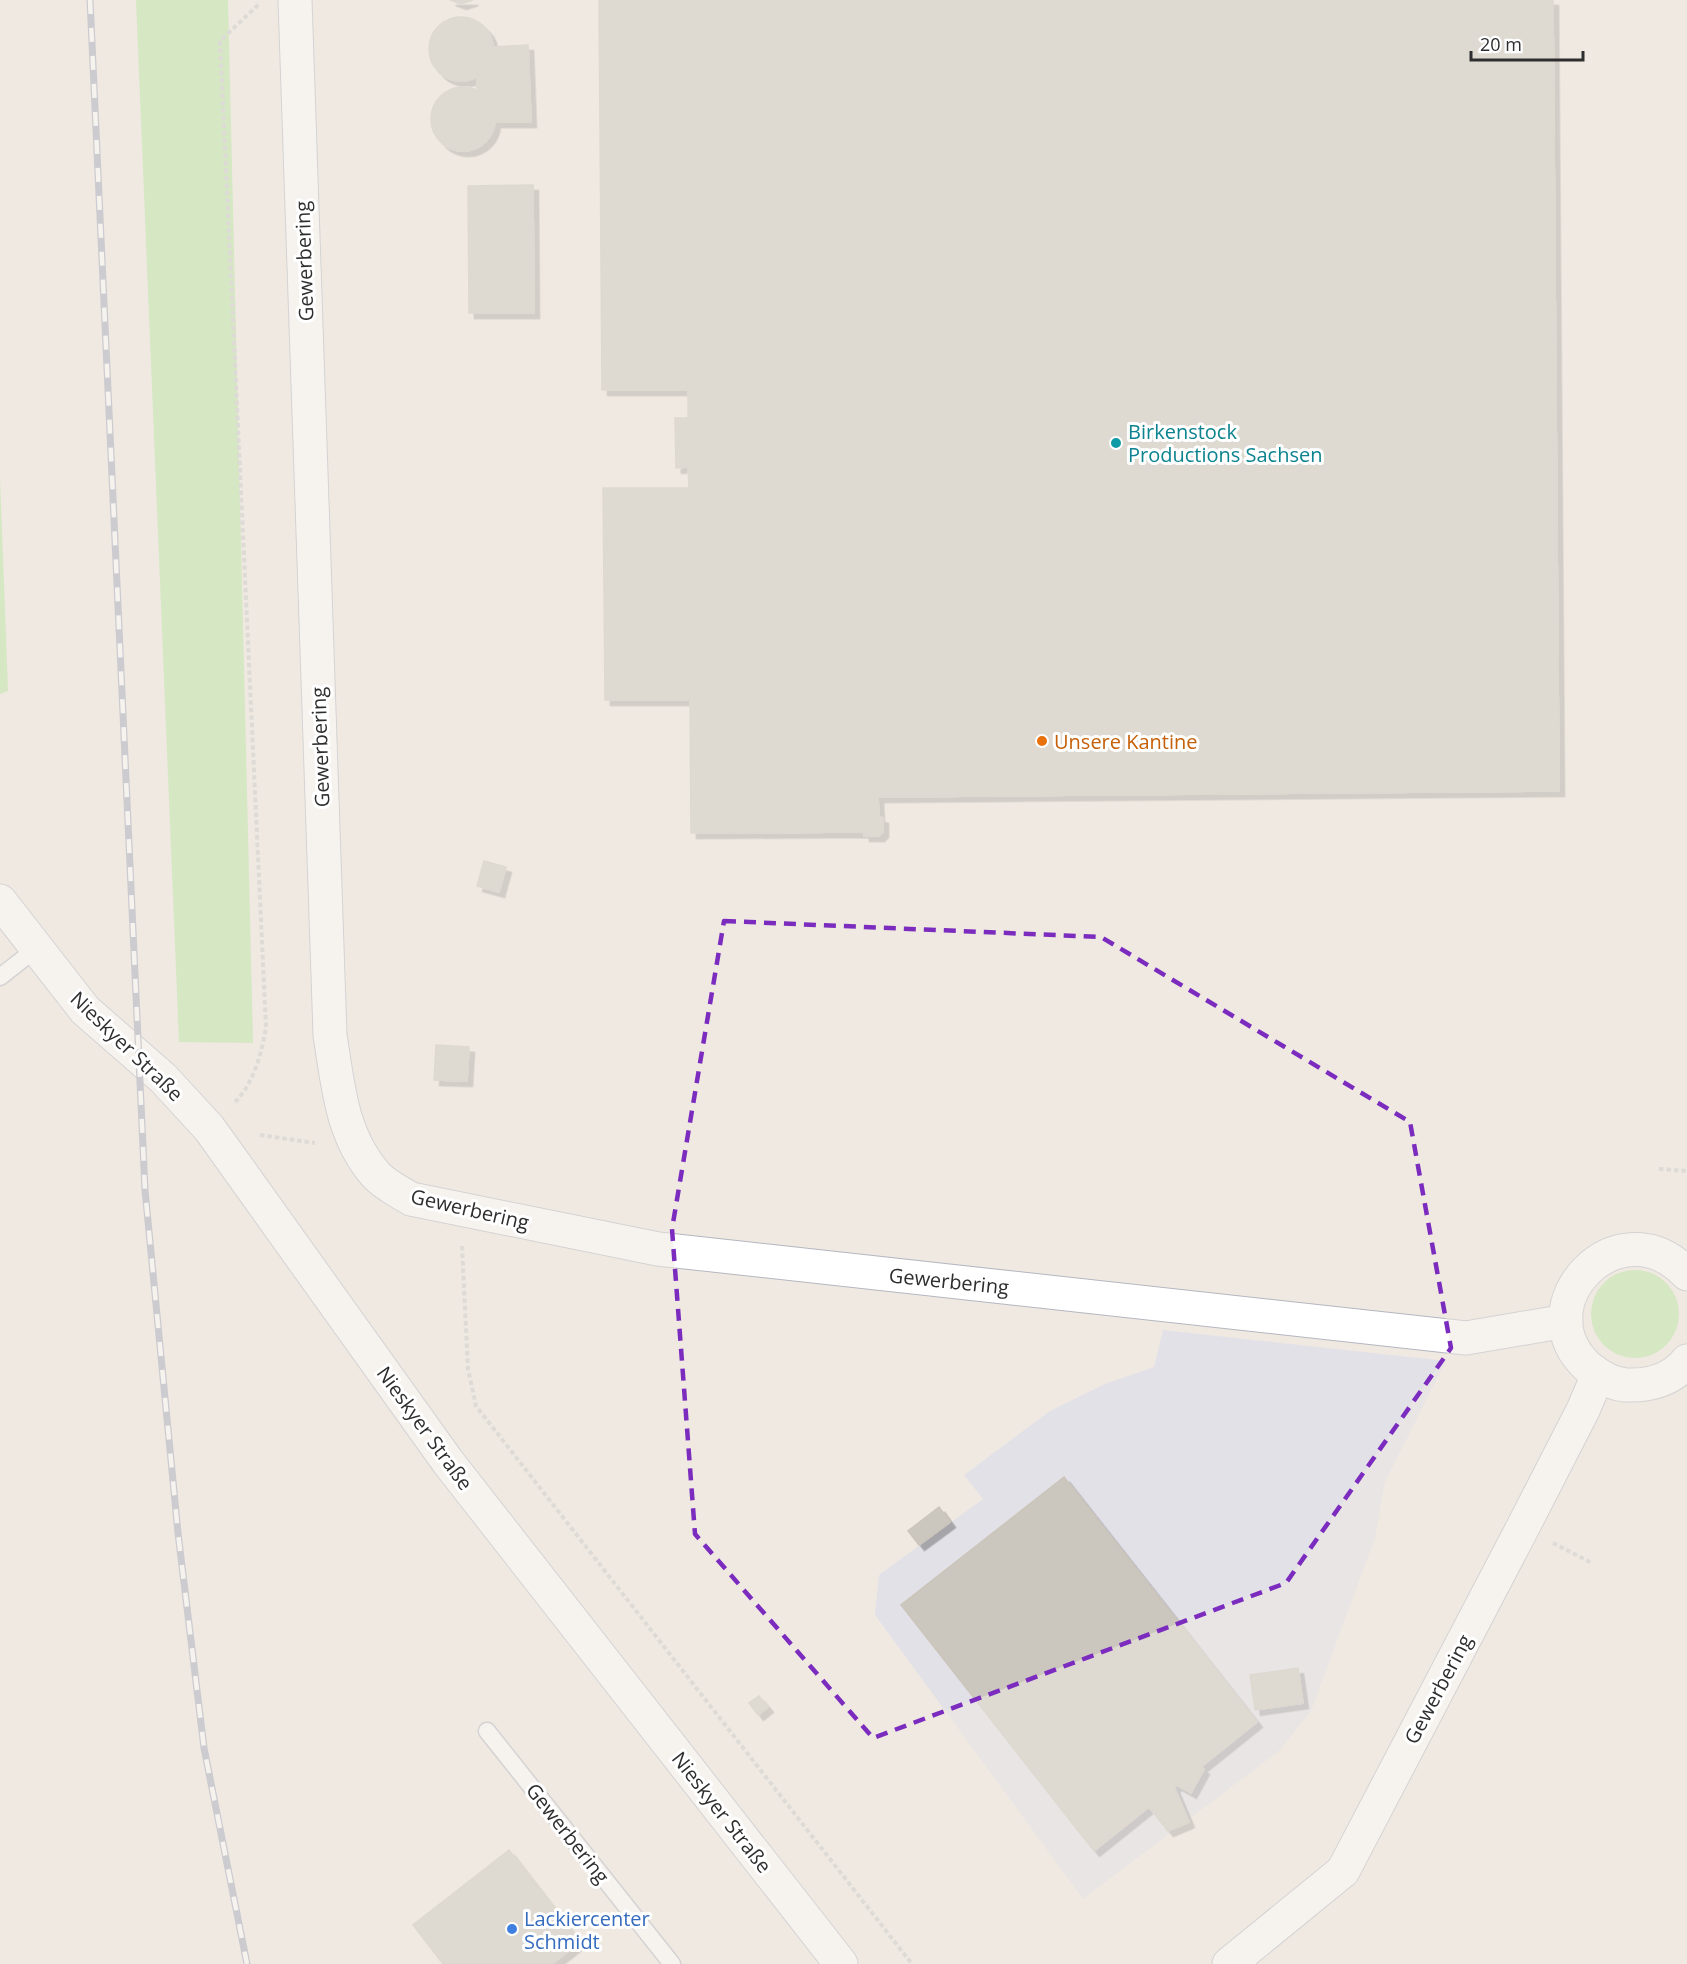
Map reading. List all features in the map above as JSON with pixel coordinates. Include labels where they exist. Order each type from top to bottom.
[{"type":"street","name":"Gewerbering","points":[[295,0],[330,1035],[341,1109],[357,1148],[377,1177],[411,1199],[658,1249],[1466,1338],[1566,1321]]},
{"type":"street","name":"Nieskyer Straße","points":[[0,901],[85,1011],[163,1078],[209,1128],[448,1462],[841,1964]]},
{"type":"street","points":[[1687,1274],[1676,1263],[1656,1252],[1634,1249],[1616,1251],[1599,1259],[1585,1270],[1574,1285],[1568,1302],[1566,1321],[1570,1342],[1582,1361],[1598,1375],[1620,1384],[1644,1386],[1666,1378],[1687,1361]]},
{"type":"street","name":"Gewerbering","points":[[1229,1964],[1343,1871],[1523,1527],[1583,1410],[1598,1375]]},
{"type":"lane","points":[[0,977],[37,948]]},
{"type":"lane","name":"Gewerbering","points":[[487,1731],[672,1964]]},
{"type":"path","points":[[209,1128],[241,1096],[261,1059],[266,1028],[220,41],[263,0]]},
{"type":"path","points":[[209,1128],[357,1148]]},
{"type":"path","points":[[1659,1169],[1687,1171]]},
{"type":"path","points":[[461,1209],[468,1369],[476,1406],[912,1964]]},
{"type":"path","points":[[1523,1527],[1592,1563]]},
{"type":"highlighted area","points":[[724,921],[1101,937],[1410,1122],[1451,1348],[1286,1583],[873,1738],[695,1534],[672,1229]]},
{"type":"shaded area","points":[[1163,1330],[1446,1361],[1385,1482],[1375,1538],[1311,1711],[1279,1751],[1083,1899],[875,1615],[879,1575],[983,1499],[964,1475],[1050,1411],[1105,1384],[1154,1367]]},
{"type":"green space","points":[[136,0],[228,0],[253,1043],[179,1042]]},
{"type":"green space","points":[[0,478],[8,691],[0,694]]},
{"type":"green space","points":[[1635,1270],[1652,1273],[1666,1283],[1676,1297],[1679,1314],[1676,1331],[1666,1345],[1652,1355],[1635,1358],[1618,1355],[1604,1345],[1594,1331],[1591,1314],[1594,1297],[1604,1283],[1618,1273]]},
{"type":"building","points":[[450,0],[473,0],[461,4]]},
{"type":"building","name":"Birkenstock Productions Sachsen","points":[[599,0],[1553,0],[1559,791],[878,797],[879,817],[883,818],[883,832],[879,836],[864,836],[864,832],[691,833],[690,700],[605,700],[603,488],[689,488],[688,467],[676,468],[675,418],[688,418],[688,390],[602,390]]},
{"type":"building","points":[[461,17],[479,23],[487,31],[493,49],[487,67],[479,75],[461,81],[443,75],[435,67],[429,49],[435,31],[443,23]]},
{"type":"building","points":[[528,45],[531,122],[495,122],[493,108],[477,90],[477,77],[487,68],[492,58],[493,47]]},
{"type":"building","points":[[463,87],[481,93],[489,101],[495,119],[489,137],[481,145],[463,151],[445,145],[437,137],[431,119],[437,101],[445,93]]},
{"type":"building","points":[[533,185],[534,313],[469,313],[468,186]]},
{"type":"building","points":[[484,861],[506,867],[499,892],[477,886]]},
{"type":"building","points":[[436,1045],[469,1047],[467,1081],[434,1080]]},
{"type":"building","points":[[1064,1477],[1257,1722],[1201,1767],[1204,1769],[1191,1793],[1177,1785],[1174,1787],[1189,1822],[1168,1831],[1149,1807],[1094,1851],[901,1605]]},
{"type":"building","points":[[939,1507],[950,1522],[919,1545],[908,1531]]},
{"type":"building","points":[[1298,1668],[1303,1703],[1255,1710],[1250,1675]]},
{"type":"building","points":[[759,1696],[768,1707],[758,1715],[749,1703]]},
{"type":"building","points":[[509,1850],[580,1942],[552,1964],[443,1964],[413,1925]]},
{"type":"railway","points":[[90,0],[145,1190],[178,1533],[204,1748],[247,1964]]},
{"type":"place","name":"Birkenstock Productions Sachsen","points":[[1116,443]]},
{"type":"place","name":"Unsere Kantine","points":[[1042,741]]},
{"type":"place","name":"Lackiercenter Schmidt","points":[[512,1929]]}]
